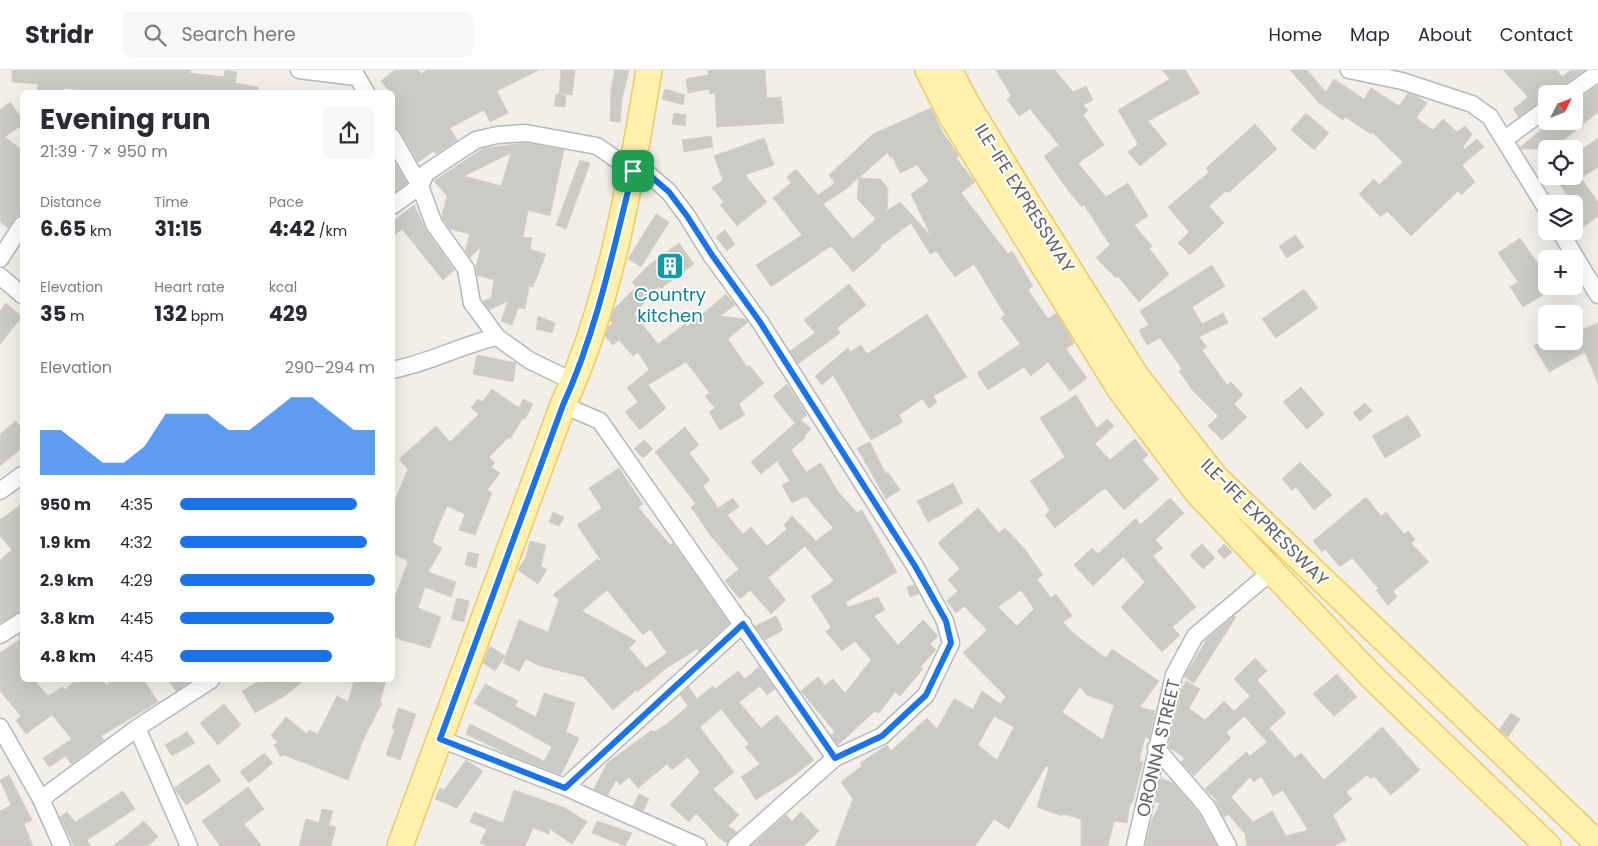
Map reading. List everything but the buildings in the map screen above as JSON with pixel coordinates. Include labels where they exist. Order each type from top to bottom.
[{"type":"main road","points":[[400,846],[563,405],[574,382],[603,293],[633,171],[649,70]]},
{"type":"main road","name":"ILE-IFE EXPRESSWAY","points":[[928,70],[952,117],[1119,388],[1197,492],[1373,678],[1548,846]]},
{"type":"main road","name":"ILE-IFE EXPRESSWAY","points":[[949,70],[966,104],[1021,194],[1136,376],[1215,477],[1598,844]]},
{"type":"street","points":[[299,70],[354,73],[365,90]]},
{"type":"street","points":[[1350,70],[1402,81],[1472,104],[1490,117],[1538,195]]},
{"type":"street","points":[[1581,85],[1598,73]]},
{"type":"street","points":[[1504,139],[1538,115]]},
{"type":"street","points":[[395,204],[420,186],[426,173],[476,140],[526,133],[597,146],[633,171],[639,166],[669,192],[760,322],[915,566],[946,621],[951,643],[926,695],[882,736],[835,758],[736,846]]},
{"type":"street","points":[[395,142],[420,186],[434,224],[466,269],[472,302],[498,337],[529,360],[574,382]]},
{"type":"street","points":[[0,259],[20,228]]},
{"type":"street","points":[[1565,240],[1598,295]]},
{"type":"street","points":[[0,276],[20,293]]},
{"type":"street","points":[[395,369],[418,365],[472,343],[498,337]]},
{"type":"street","points":[[563,405],[600,421],[835,758]]},
{"type":"street","points":[[0,491],[20,476]]},
{"type":"street","name":"ORONNA STREET","points":[[1135,846],[1174,675],[1195,636],[1272,571]]},
{"type":"street","points":[[0,635],[20,622]]},
{"type":"street","points":[[565,788],[743,624]]},
{"type":"street","points":[[41,799],[137,728],[208,682]]},
{"type":"street","points":[[0,727],[41,799],[62,846]]},
{"type":"street","points":[[137,728],[189,846]]},
{"type":"street","points":[[440,739],[565,788],[698,846]]},
{"type":"street","points":[[1156,748],[1207,807],[1228,846]]},
{"type":"place","name":"Country kitchen","points":[[670,266]]},
{"type":"route","points":[[639,166],[669,192],[687,216],[712,255],[760,322],[915,566],[946,621],[951,643],[926,695],[882,736],[835,758],[743,624],[565,788],[440,739],[563,405],[574,382],[603,293],[633,171],[639,166]]}]
